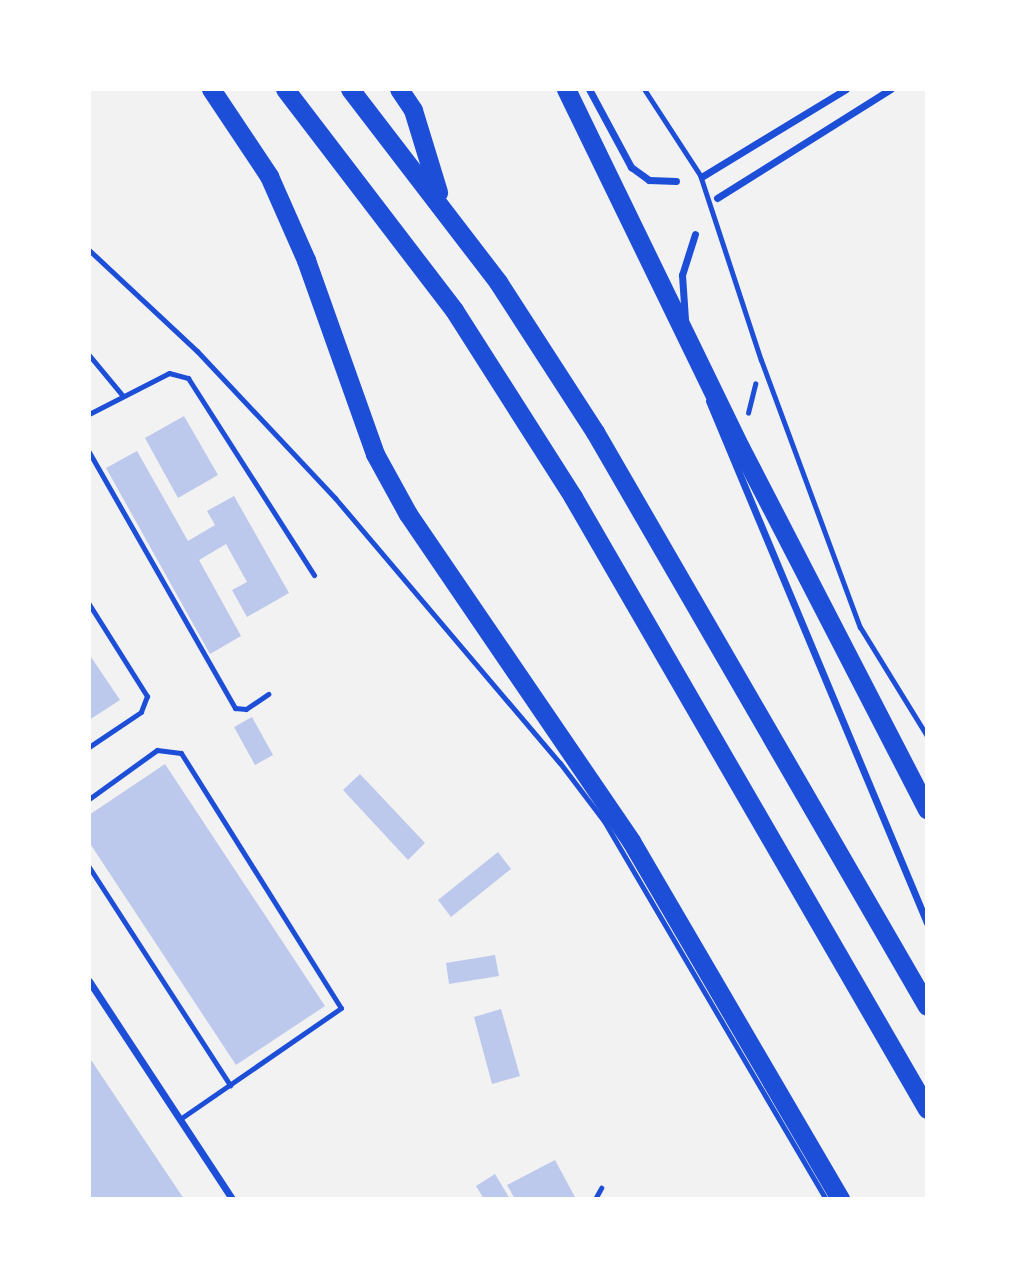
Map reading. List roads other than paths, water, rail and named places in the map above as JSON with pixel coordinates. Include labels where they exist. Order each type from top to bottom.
[{"type":"highway","points":[[211,89],[268,176],[306,260],[375,454],[408,514],[631,841],[840,1199]]},
{"type":"highway","points":[[285,89],[454,310],[573,497],[927,1109]]},
{"type":"highway","points":[[350,89],[441,204],[595,432],[927,1006]]},
{"type":"highway","points":[[399,89],[413,110],[441,204]]},
{"type":"highway","points":[[566,89],[740,447],[927,810]]},
{"type":"street","points":[[589,89],[631,167],[649,180],[676,181]]},
{"type":"street","points":[[703,176],[846,89]]},
{"type":"street","points":[[717,198],[891,89]]},
{"type":"street","points":[[695,234],[682,275],[685,316],[713,418],[927,923]]},
{"type":"street","points":[[89,981],[232,1199]]},
{"type":"lane","points":[[644,89],[700,175],[761,360],[860,627],[927,736]]},
{"type":"lane","points":[[89,250],[197,351],[335,498],[560,763],[604,821],[826,1199]]},
{"type":"lane","points":[[89,355],[123,396]]},
{"type":"lane","points":[[89,414],[169,373],[188,378],[314,575]]},
{"type":"lane","points":[[89,452],[235,708],[246,709],[268,694]]},
{"type":"lane","points":[[89,604],[147,696],[141,712],[89,747]]},
{"type":"lane","points":[[89,799],[157,750],[181,753],[335,992],[341,1008],[331,1018],[180,1119]]},
{"type":"lane","points":[[89,867],[230,1085]]},
{"type":"lane","points":[[595,1199],[601,1188]]}]
